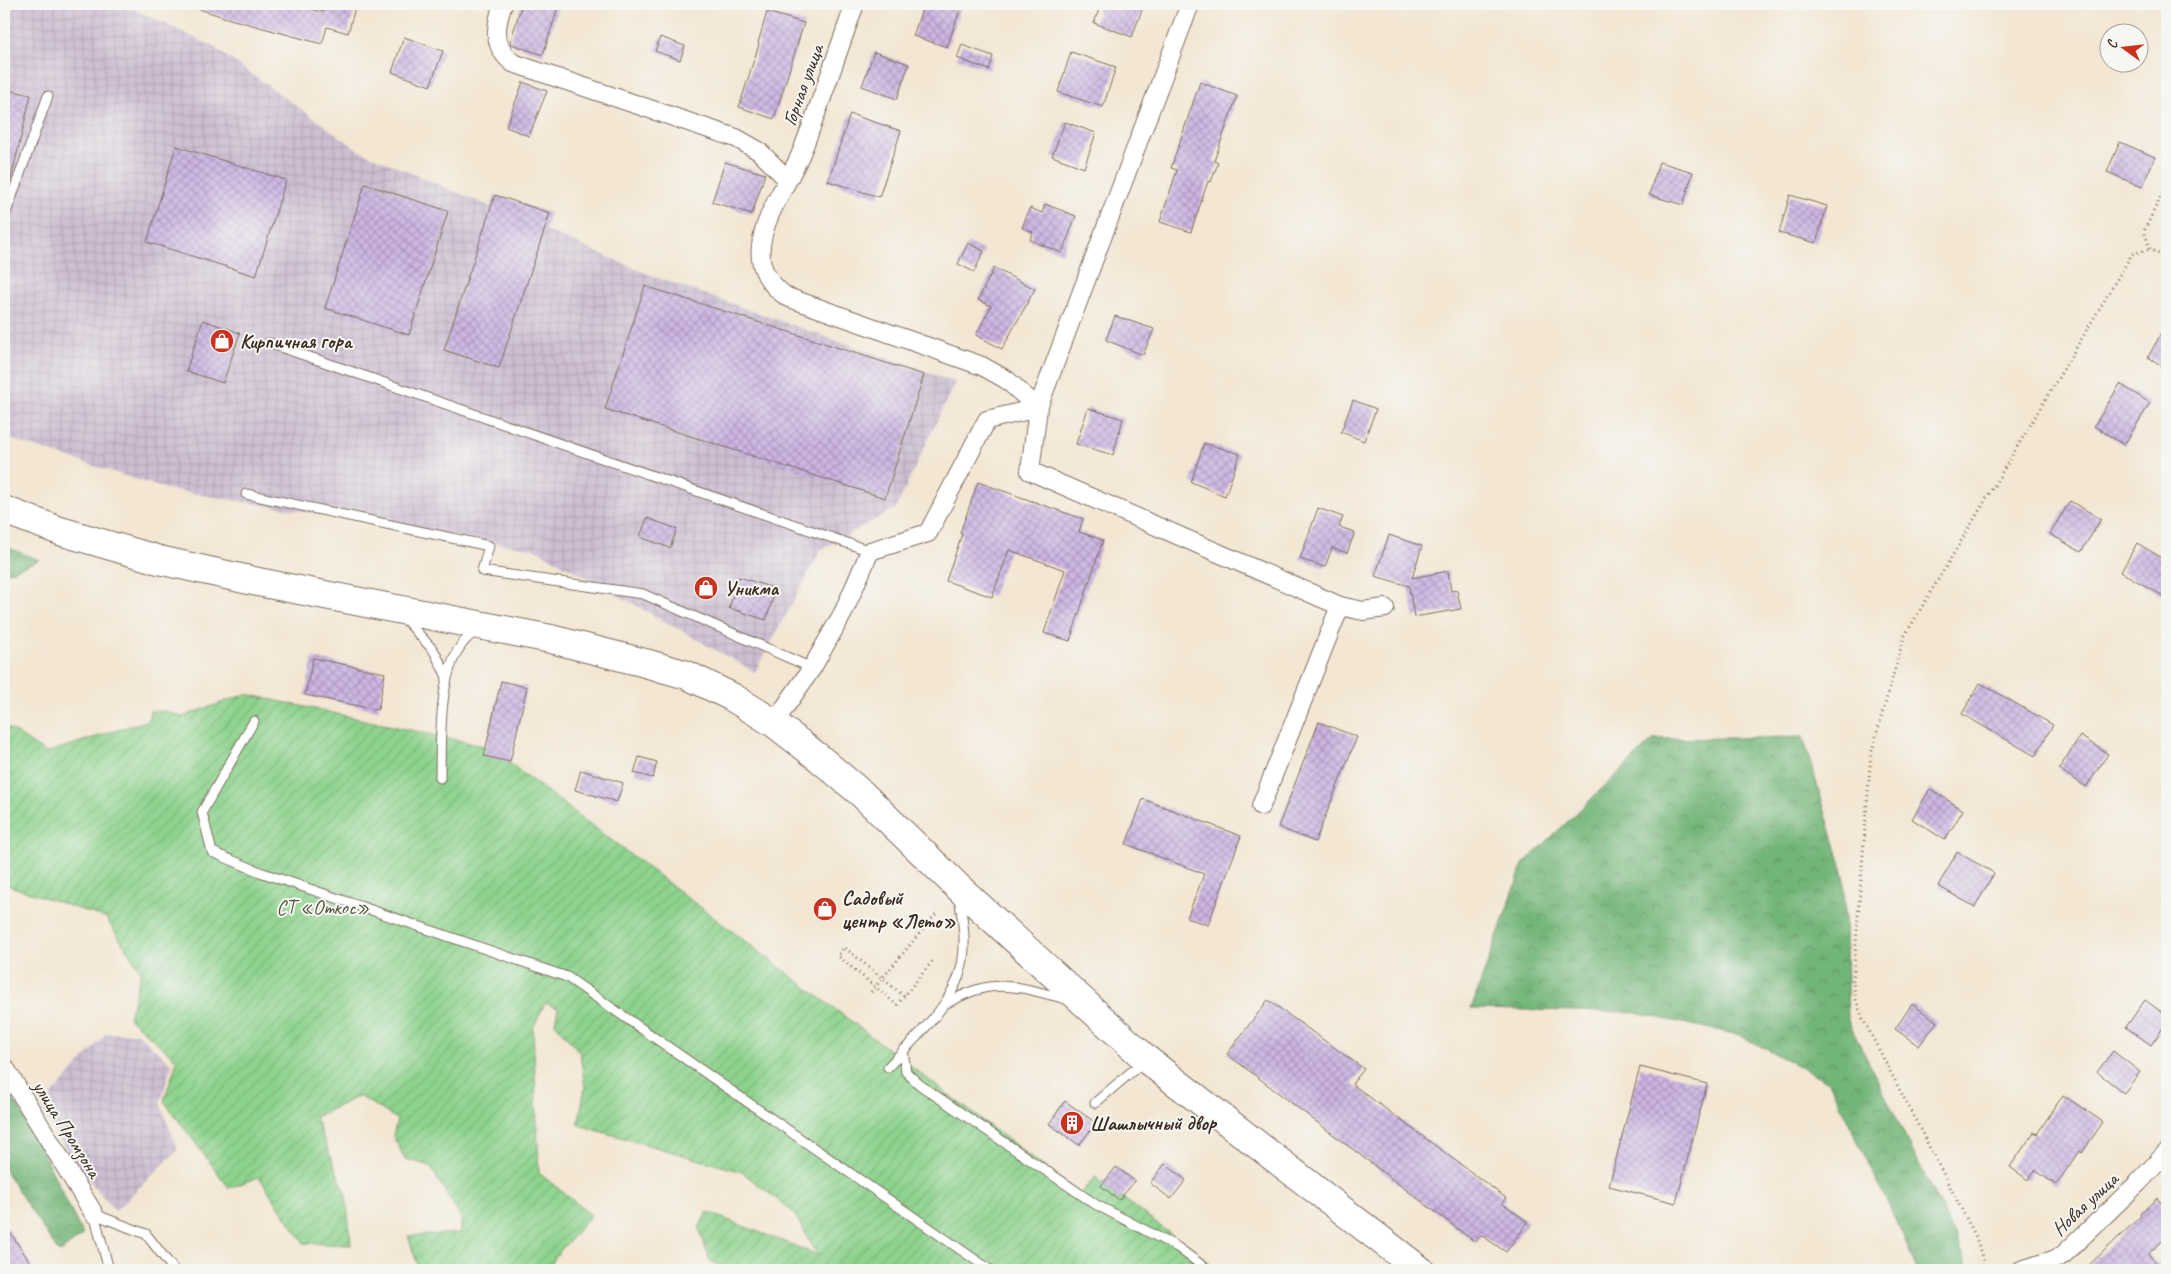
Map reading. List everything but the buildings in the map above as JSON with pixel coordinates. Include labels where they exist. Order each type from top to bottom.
[{"type":"main road","points":[[4,510],[60,531],[159,560],[258,582],[551,639],[646,663],[687,676],[732,696],[774,723],[862,794],[958,887],[1146,1059],[1420,1270]]},
{"type":"street","points":[[503,4],[496,27],[498,44],[504,56],[513,63],[736,138],[759,151],[788,180]]},
{"type":"street","name":"Горная улица","points":[[855,4],[801,152],[764,231],[760,248],[763,268],[773,287],[787,297],[982,366],[1008,380],[1038,408]]},
{"type":"street","points":[[1190,4],[1038,408],[1030,471],[1340,606],[1363,612],[1385,608]]},
{"type":"street","points":[[774,723],[812,668],[843,613],[870,551],[928,532],[987,420],[1038,408]]},
{"type":"street","points":[[1261,806],[1340,606]]},
{"type":"street","name":"улица Промзона","points":[[4,1066],[94,1214]]},
{"type":"street","name":"Новая улица","points":[[2021,1270],[2053,1260],[2063,1254],[2138,1183],[2167,1152]]},
{"type":"lane","points":[[4,218],[48,96]]},
{"type":"lane","points":[[269,343],[870,551]]},
{"type":"lane","points":[[246,494],[489,546],[482,571],[643,594],[812,668]]},
{"type":"lane","points":[[394,608],[416,628],[434,650],[447,677]]},
{"type":"lane","points":[[440,778],[447,677],[462,643],[471,635],[487,626]]},
{"type":"lane","points":[[254,721],[202,812],[212,852],[260,872],[567,977],[990,1270]]},
{"type":"lane","points":[[888,1067],[945,1004],[958,981],[963,964],[964,945],[958,887]]},
{"type":"lane","points":[[945,1004],[967,993],[989,987],[1017,987],[1084,1004]]},
{"type":"lane","points":[[903,1050],[906,1072],[920,1085],[1095,1204],[1177,1246],[1208,1270]]},
{"type":"lane","points":[[1095,1102],[1146,1059]]},
{"type":"lane","points":[[94,1214],[109,1270]]},
{"type":"lane","points":[[94,1214],[146,1234],[174,1270]]},
{"type":"path","points":[[2167,184],[2144,231],[2150,249],[2167,259]]},
{"type":"path","points":[[1986,1270],[1976,1237],[1863,1019],[1855,997],[1852,980],[1871,754],[1904,637],[2132,254],[2150,249]]},
{"type":"path","points":[[871,992],[938,911]]},
{"type":"path","points":[[904,996],[844,947],[838,956],[897,1005],[934,959]]},
{"type":"shaded area","points":[[4,4],[123,4],[212,46],[360,151],[655,277],[955,382],[896,508],[821,550],[755,672],[535,549],[166,489],[4,437]]},
{"type":"shaded area","points":[[137,1033],[172,1064],[160,1103],[178,1150],[115,1211],[68,1154],[41,1108],[106,1034]]},
{"type":"green space","points":[[4,546],[39,560],[4,574]]},
{"type":"green space","name":"СТ «Откос»","points":[[246,694],[488,747],[1080,1194],[1095,1177],[1218,1270],[728,1270],[710,1261],[699,1228],[707,1212],[818,1255],[793,1212],[742,1172],[578,1125],[585,1088],[580,1053],[555,1023],[558,1008],[545,1003],[533,1028],[539,1173],[591,1215],[555,1257],[549,1270],[423,1270],[418,1266],[408,1236],[461,1233],[461,1218],[430,1166],[405,1159],[393,1136],[397,1119],[359,1096],[315,1117],[346,1195],[351,1245],[304,1243],[259,1177],[229,1188],[164,1101],[177,1060],[129,1018],[141,971],[106,918],[4,884],[4,725],[46,753],[149,720],[150,711],[167,711],[182,717]]},
{"type":"green space","points":[[1803,737],[1844,875],[1848,1021],[1957,1240],[1969,1270],[1917,1270],[1901,1231],[1829,1082],[1739,1035],[1631,1012],[1471,1009],[1523,864],[1654,739]]},
{"type":"green space","points":[[4,1085],[29,1124],[83,1235],[59,1253],[4,1169]]},
{"type":"place","name":"Кирпичная гора","points":[[222,341]]},
{"type":"place","name":"Уникма","points":[[706,588]]},
{"type":"place","name":"Садовый центр «Лето»","points":[[825,909]]},
{"type":"place","name":"Шашлычный двор","points":[[1072,1123]]}]
